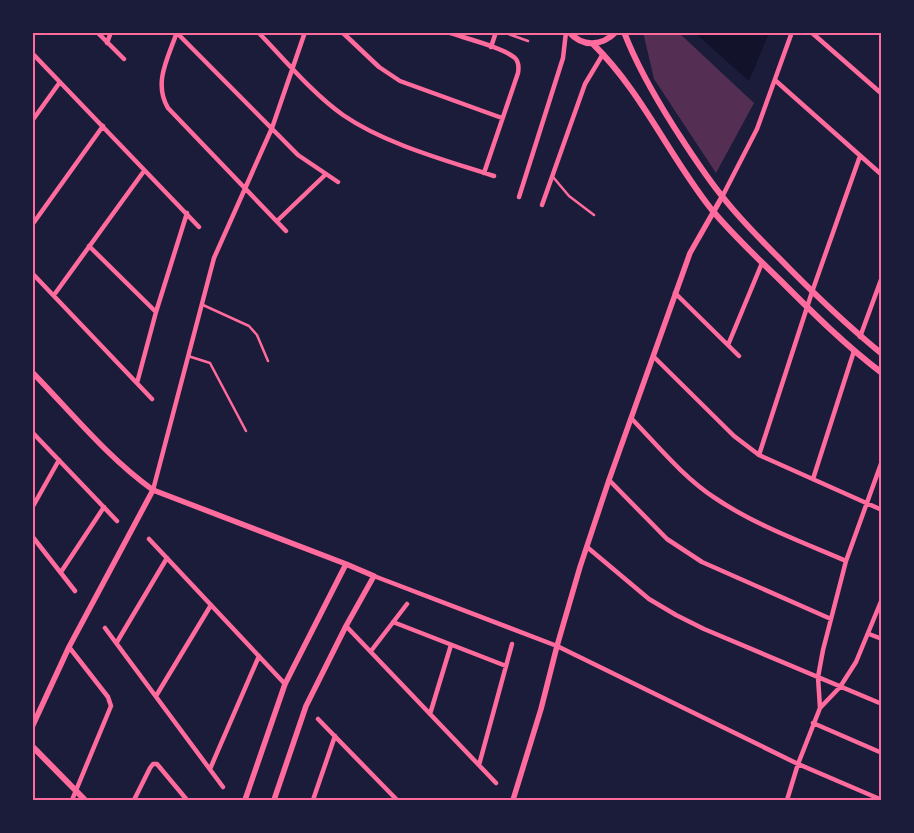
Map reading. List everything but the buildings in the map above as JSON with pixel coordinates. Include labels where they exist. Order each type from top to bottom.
[{"type":"main road","points":[[568,32],[582,42],[593,44],[610,38],[616,32]]},
{"type":"main road","points":[[624,32],[666,115],[722,197],[749,228],[812,292],[882,354]]},
{"type":"main road","points":[[593,44],[630,86],[677,161],[713,211],[807,307],[854,351],[882,373]]},
{"type":"main road","points":[[32,746],[85,800]]},
{"type":"street","points":[[97,32],[124,59]]},
{"type":"street","points":[[107,43],[111,32]]},
{"type":"street","points":[[258,32],[326,101],[358,125],[392,141],[494,176]]},
{"type":"street","points":[[32,727],[68,647],[153,490],[214,258],[272,128],[305,32]]},
{"type":"street","points":[[342,32],[379,68],[400,81],[502,118]]},
{"type":"street","points":[[447,32],[491,47],[516,59],[519,66],[484,173]]},
{"type":"street","points":[[491,47],[496,32]]},
{"type":"street","points":[[519,197],[563,58],[568,32]]},
{"type":"street","points":[[513,800],[542,709],[557,646],[587,547],[675,293],[690,254],[757,129],[776,81],[792,32]]},
{"type":"street","points":[[811,32],[882,94]]},
{"type":"street","points":[[286,231],[168,108],[164,101],[160,82],[177,33],[298,155],[338,182]]},
{"type":"street","points":[[32,53],[199,227]]},
{"type":"street","points":[[542,205],[585,84],[603,54]]},
{"type":"street","points":[[776,81],[882,175]]},
{"type":"street","points":[[32,121],[60,82]]},
{"type":"street","points":[[32,225],[103,126]]},
{"type":"street","points":[[759,455],[812,292],[860,156]]},
{"type":"street","points":[[54,295],[144,171]]},
{"type":"street","points":[[277,221],[325,175]]},
{"type":"street","points":[[137,383],[156,312],[187,213]]},
{"type":"street","points":[[89,246],[156,312]]},
{"type":"street","points":[[728,345],[762,263]]},
{"type":"street","points":[[32,273],[152,399]]},
{"type":"street","points":[[860,336],[882,277]]},
{"type":"street","points":[[675,293],[739,356]]},
{"type":"street","points":[[813,480],[854,351]]},
{"type":"street","points":[[654,357],[734,436],[759,455],[882,510]]},
{"type":"street","points":[[32,372],[117,460],[136,478],[153,490],[557,646],[798,764],[882,800]]},
{"type":"street","points":[[631,418],[681,470],[713,497],[752,520],[846,561]]},
{"type":"street","points":[[32,432],[118,521]]},
{"type":"street","points":[[32,508],[60,460]]},
{"type":"street","points":[[820,708],[818,677],[831,619],[846,561],[882,461]]},
{"type":"street","points":[[609,480],[667,540],[702,562],[831,619]]},
{"type":"street","points":[[61,572],[104,507]]},
{"type":"street","points":[[32,536],[75,591]]},
{"type":"street","points":[[149,539],[285,684]]},
{"type":"street","points":[[587,547],[649,598],[676,615],[882,704]]},
{"type":"street","points":[[117,642],[167,558]]},
{"type":"street","points":[[245,800],[285,684],[346,564]]},
{"type":"street","points":[[274,800],[306,706],[346,626],[374,576]]},
{"type":"street","points":[[787,800],[798,764],[820,708],[840,687],[856,662],[882,599]]},
{"type":"street","points":[[371,651],[407,604]]},
{"type":"street","points":[[156,696],[211,605]]},
{"type":"street","points":[[393,622],[506,666]]},
{"type":"street","points":[[346,626],[496,783]]},
{"type":"street","points":[[105,628],[222,787]]},
{"type":"street","points":[[869,634],[882,639]]},
{"type":"street","points":[[479,765],[512,644]]},
{"type":"street","points":[[430,714],[451,645]]},
{"type":"street","points":[[68,647],[108,698],[111,706],[72,800]]},
{"type":"street","points":[[210,769],[259,656]]},
{"type":"street","points":[[318,719],[397,800]]},
{"type":"street","points":[[813,723],[882,753]]},
{"type":"street","points":[[313,800],[335,736]]},
{"type":"street","points":[[134,800],[150,768],[153,764],[157,764],[187,800]]},
{"type":"lane","points":[[503,32],[528,41]]},
{"type":"lane","points":[[552,176],[569,196],[594,215]]},
{"type":"lane","points":[[201,304],[249,326],[257,335],[268,361]]},
{"type":"lane","points":[[188,356],[210,363],[246,431]]},
{"type":"shaded area","points":[[695,33],[769,33],[749,81]]}]
